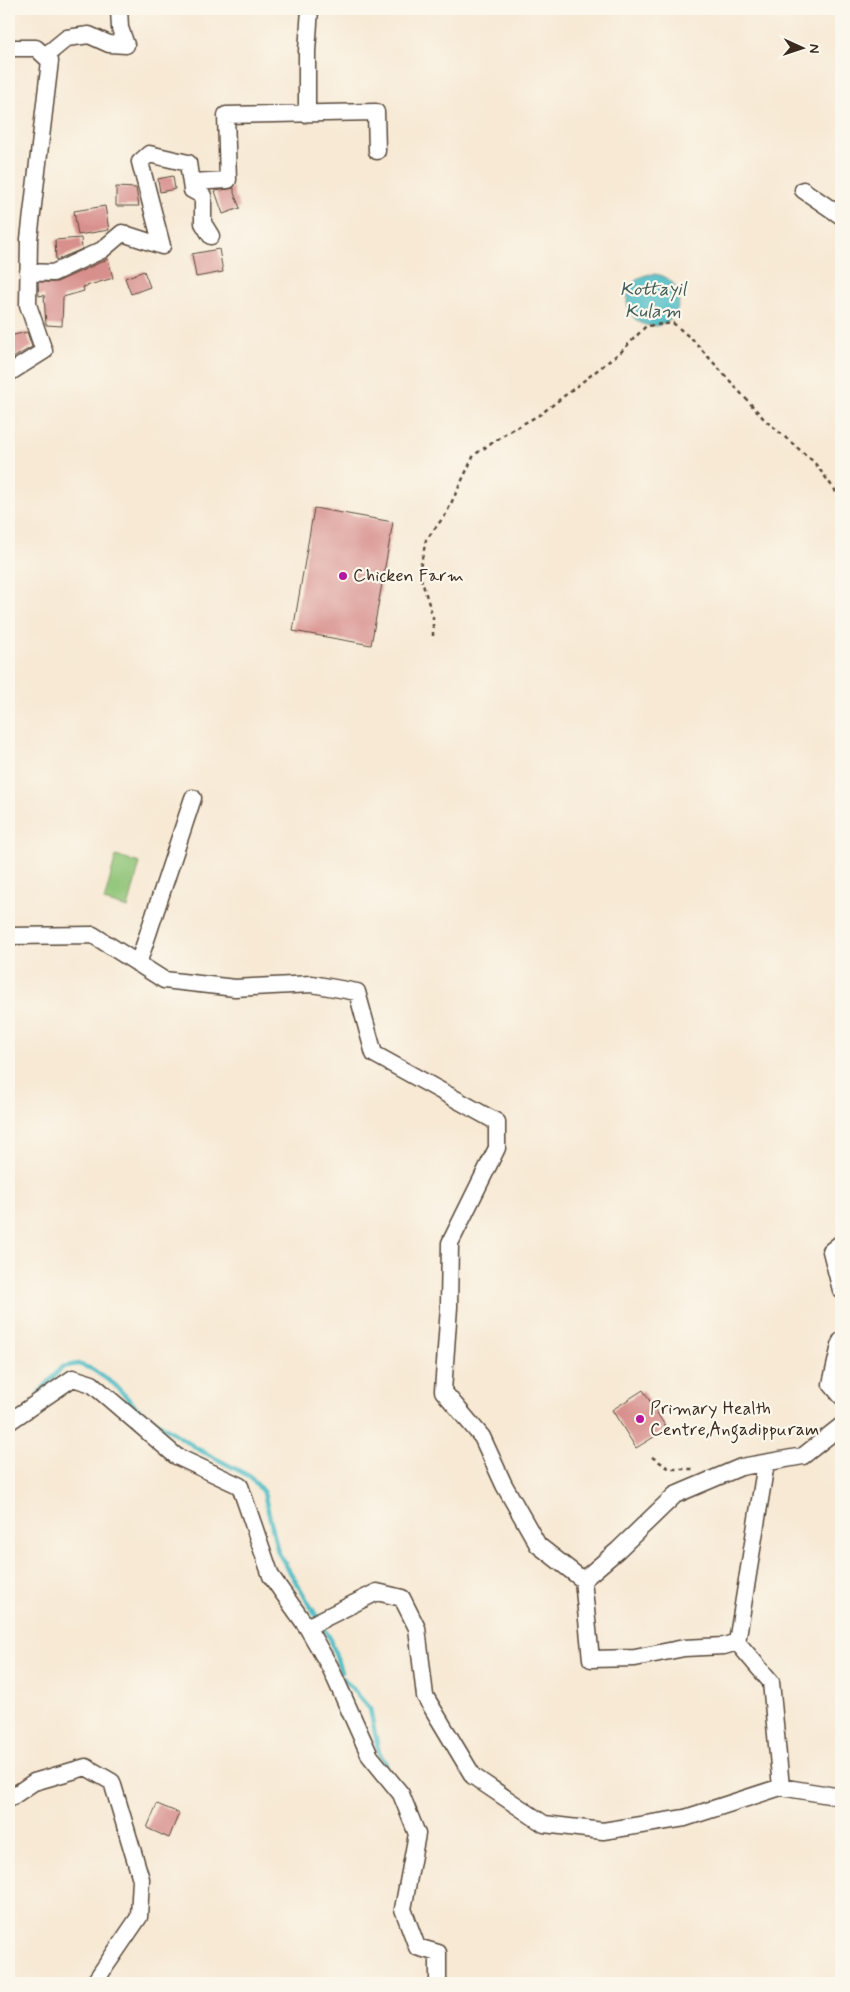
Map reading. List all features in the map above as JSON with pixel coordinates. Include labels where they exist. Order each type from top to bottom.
[{"type":"street","points":[[45,56],[67,38],[89,34],[109,44],[126,45],[120,28],[119,9]]},
{"type":"street","points":[[305,114],[307,105],[306,51],[310,9]]},
{"type":"street","points":[[9,48],[36,48],[50,60],[29,239],[28,272],[28,305],[44,351],[9,373]]},
{"type":"street","points":[[191,182],[228,180],[226,115],[376,112],[377,152]]},
{"type":"street","points":[[28,272],[53,273],[102,250],[122,233],[162,246],[140,162],[149,154],[188,163],[192,190],[203,196],[203,223],[211,236]]},
{"type":"street","points":[[803,190],[841,216]]},
{"type":"street","points":[[138,964],[193,798]]},
{"type":"street","points":[[9,936],[93,935],[164,980],[235,988],[312,984],[357,992],[374,1054],[497,1122],[497,1148],[450,1243],[449,1307],[443,1390],[482,1437],[504,1485],[538,1545],[583,1580],[591,1659],[635,1658],[684,1648],[724,1646],[738,1642]]},
{"type":"street","points":[[841,1243],[831,1251],[841,1290]]},
{"type":"street","points":[[841,1340],[832,1384],[841,1396]]},
{"type":"street","points":[[9,1422],[73,1378],[92,1384],[176,1456],[240,1486],[271,1576],[307,1627],[330,1667],[370,1756],[401,1794],[416,1834],[404,1909],[417,1947],[438,1953],[438,1983]]},
{"type":"street","points":[[583,1580],[618,1550],[675,1495],[741,1467],[803,1456],[841,1426]]},
{"type":"street","points":[[766,1463],[738,1642],[771,1682],[782,1787]]},
{"type":"street","points":[[307,1627],[377,1592],[402,1598],[416,1628],[425,1696],[473,1776],[544,1824],[603,1831],[685,1818],[782,1787],[841,1797]]},
{"type":"street","points":[[9,1799],[34,1782],[86,1767],[112,1782],[141,1879],[139,1917],[94,1983]]},
{"type":"path","points":[[433,636],[433,617],[419,572],[426,540],[446,514],[474,455],[510,431],[541,414],[622,350],[646,326],[673,323],[694,341],[766,420],[814,462],[835,490],[841,512]]},
{"type":"path","points":[[652,1457],[670,1469],[698,1469]]},
{"type":"green space","points":[[116,856],[140,863],[128,908],[104,901]]},
{"type":"water","name":"Kottayil Kulam","points":[[653,274],[663,276],[671,282],[677,290],[679,300],[677,310],[671,318],[663,324],[653,326],[643,324],[635,318],[629,310],[627,300],[629,290],[635,282],[643,276]]},
{"type":"building","points":[[173,176],[175,189],[160,192],[158,179]]},
{"type":"building","points":[[116,187],[136,188],[139,206],[116,206]]},
{"type":"building","points":[[234,188],[240,208],[223,214],[215,191]]},
{"type":"building","points":[[105,206],[109,230],[78,235],[74,211]]},
{"type":"building","points":[[81,238],[82,249],[56,260],[55,240]]},
{"type":"building","points":[[219,249],[223,272],[196,277],[192,254]]},
{"type":"building","points":[[108,259],[113,278],[83,287],[84,291],[63,297],[62,326],[46,325],[44,295],[39,296],[38,282],[57,282]]},
{"type":"building","points":[[144,271],[150,287],[131,294],[125,278]]},
{"type":"building","points":[[27,332],[32,347],[11,359],[9,336]]},
{"type":"building","name":"Chicken Farm","points":[[314,508],[393,522],[371,645],[293,631]]},
{"type":"building","name":"Primary Health Centre,Angadippuram","points":[[643,1390],[667,1429],[636,1448],[612,1410]]},
{"type":"building","points":[[157,1804],[179,1813],[169,1838],[147,1828]]},
{"type":"waterway","points":[[39,1393],[62,1367],[78,1364],[92,1369],[114,1384],[138,1409],[198,1449],[251,1477],[264,1493],[278,1552],[317,1617]]},
{"type":"waterway","points":[[321,1624],[331,1640],[341,1672]]},
{"type":"waterway","points":[[344,1679],[370,1709],[379,1753],[386,1764]]},
{"type":"place","name":"Chicken Farm","points":[[343,576]]},
{"type":"place","name":"Primary Health Centre,Angadippuram","points":[[640,1419]]}]
